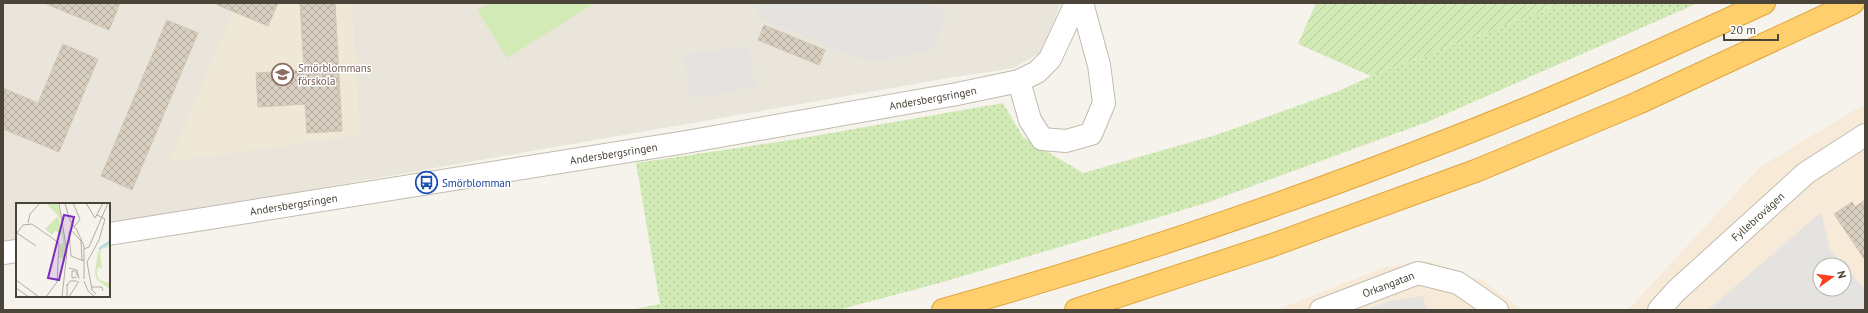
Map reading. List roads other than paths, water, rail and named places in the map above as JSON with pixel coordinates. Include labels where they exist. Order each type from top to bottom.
[{"type":"highway","points":[[943,310],[1036,284],[1259,211],[1426,149],[1624,67],[1764,3]]},
{"type":"highway","points":[[1076,310],[1270,246],[1478,170],[1638,103],[1853,3]]},
{"type":"street","name":"Andersbergsringen","points":[[110,234],[694,140],[957,94],[1019,81],[1037,72],[1050,59],[1076,3]]},
{"type":"street","points":[[1019,81],[1030,120],[1042,139],[1066,141],[1091,134],[1104,103],[1099,65],[1082,3]]},
{"type":"street","name":"Fyllebrovägen","points":[[1659,310],[1676,291],[1806,173],[1865,135]]},
{"type":"street","points":[[3,253],[16,251]]},
{"type":"street","name":"Orkangatan","points":[[1321,310],[1418,273],[1458,283],[1497,310]]},
{"type":"place","name":"Smörblommans förskola","points":[[282,74]]},
{"type":"place","name":"Smörblomman","points":[[427,183]]}]
